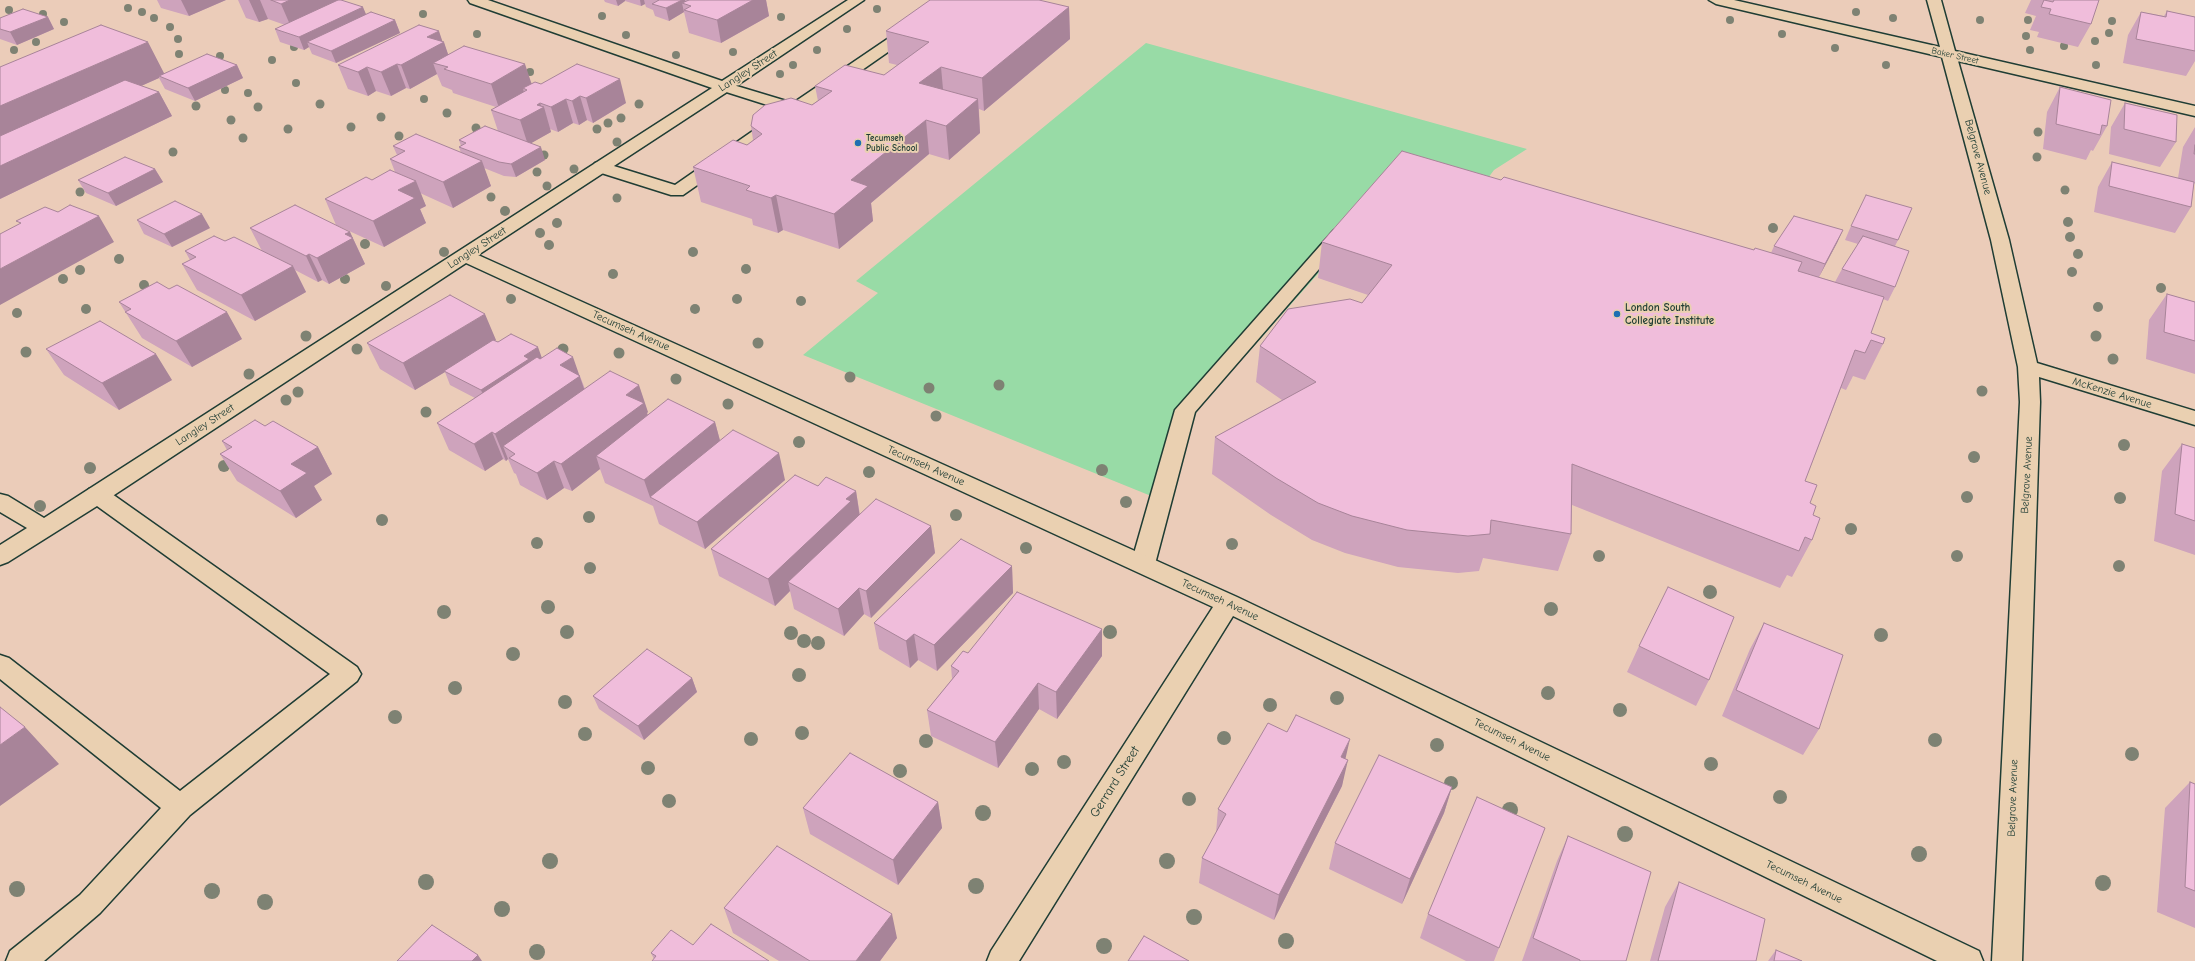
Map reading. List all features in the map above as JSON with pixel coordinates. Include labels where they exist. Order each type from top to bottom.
[{"type":"street","points":[[475,0],[795,109]]},
{"type":"street","name":"Langley Street","points":[[0,556],[97,495],[857,0]]},
{"type":"street","name":"Baker Street","points":[[1716,0],[2195,111]]},
{"type":"street","name":"Belgrave Avenue","points":[[1934,0],[1951,55],[2000,240],[2028,367],[2030,402],[2006,961]]},
{"type":"street","points":[[601,167],[677,191],[927,19]]},
{"type":"street","points":[[1143,564],[1185,410],[1353,220]]},
{"type":"street","name":"Tecumseh Avenue","points":[[465,256],[1228,603],[1968,961]]},
{"type":"street","name":"McKenzie Avenue","points":[[2028,367],[2195,418]]},
{"type":"street","points":[[21,961],[90,904],[180,807],[348,674],[97,495]]},
{"type":"street","points":[[0,502],[44,528]]},
{"type":"street","name":"Gerrard Street","points":[[1002,961],[1228,603]]},
{"type":"street","points":[[0,664],[180,807]]},
{"type":"green space","points":[[1146,43],[1527,149],[1494,170],[1485,182],[1396,186],[1173,437],[1161,500],[803,355],[878,293],[856,281]]},
{"type":"building","points":[[271,0],[290,0],[281,4]]},
{"type":"building","points":[[338,0],[363,7],[299,37],[275,29]]},
{"type":"building","points":[[659,0],[682,0],[666,8],[652,4]]},
{"type":"building","points":[[689,0],[753,0],[717,20],[684,10],[691,6],[682,3]]},
{"type":"building","points":[[930,0],[1039,0],[1069,7],[982,78],[941,67],[919,83],[978,99],[946,126],[926,120],[851,180],[868,186],[834,214],[776,195],[771,198],[746,190],[750,186],[693,167],[733,140],[747,145],[762,134],[751,126],[753,115],[765,105],[791,98],[812,105],[832,91],[815,86],[845,65],[884,75],[929,42],[886,31]]},
{"type":"building","points":[[2044,0],[2053,2],[2054,0],[2099,0],[2091,24],[2049,14],[2051,9],[2041,7]]},
{"type":"building","points":[[23,9],[48,17],[10,32],[0,29],[0,18]]},
{"type":"building","points":[[2167,11],[2195,17],[2195,51],[2136,39],[2141,12],[2166,17]]},
{"type":"building","points":[[371,12],[395,20],[331,51],[307,42]]},
{"type":"building","points":[[101,25],[148,42],[0,106],[0,67]]},
{"type":"building","points":[[419,25],[439,31],[427,37],[444,42],[401,65],[397,64],[381,72],[367,67],[358,72],[338,65]]},
{"type":"building","points":[[464,46],[525,64],[491,84],[444,69],[448,67],[433,63]]},
{"type":"building","points":[[207,54],[237,65],[188,88],[159,76]]},
{"type":"building","points":[[577,64],[620,79],[586,98],[580,96],[572,101],[566,99],[551,107],[540,103],[537,105],[544,107],[520,120],[491,110],[527,90],[523,88],[535,82],[541,84]]},
{"type":"building","points":[[125,80],[159,92],[0,166],[0,136]]},
{"type":"building","points":[[2060,87],[2111,100],[2107,126],[2102,125],[2100,135],[2056,124]]},
{"type":"building","points":[[2125,103],[2177,115],[2176,142],[2124,129]]},
{"type":"building","points":[[485,126],[541,147],[511,164],[499,162],[459,147],[466,143],[459,140]]},
{"type":"building","points":[[416,134],[482,161],[443,182],[390,159],[405,151],[393,146]]},
{"type":"building","name":"London South Collegiate Institute","points":[[1402,151],[1501,180],[1504,177],[1754,250],[1755,248],[1802,262],[1798,271],[1884,297],[1871,333],[1885,338],[1883,344],[1871,340],[1865,353],[1855,350],[1805,481],[1817,485],[1810,503],[1816,506],[1813,515],[1820,518],[1812,540],[1805,537],[1799,551],[1572,464],[1571,534],[1491,520],[1490,534],[1468,536],[1407,530],[1352,516],[1318,503],[1276,478],[1215,437],[1316,382],[1260,346],[1288,309],[1350,299],[1362,303],[1392,265],[1322,242]]},
{"type":"building","points":[[125,157],[155,169],[108,193],[78,180]]},
{"type":"building","points":[[2112,162],[2194,182],[2191,207],[2109,186]]},
{"type":"building","points":[[390,170],[416,181],[398,190],[415,198],[373,221],[325,199],[366,177],[372,180]]},
{"type":"building","points":[[1866,195],[1912,208],[1898,240],[1851,226]]},
{"type":"building","points":[[175,201],[202,214],[164,234],[137,220]]},
{"type":"building","points":[[70,205],[99,216],[0,269],[0,234],[21,223],[16,221],[45,207],[58,212]]},
{"type":"building","points":[[295,205],[350,232],[345,234],[353,238],[317,258],[309,254],[306,256],[250,228]]},
{"type":"building","points":[[1794,216],[1843,230],[1825,264],[1774,246]]},
{"type":"building","points":[[214,236],[225,241],[234,237],[293,266],[241,295],[182,264],[196,257],[185,251]]},
{"type":"building","points":[[1863,236],[1909,251],[1895,287],[1842,269]]},
{"type":"building","points":[[157,282],[169,289],[177,285],[227,312],[176,341],[125,312],[131,309],[119,302]]},
{"type":"building","points":[[2167,294],[2195,302],[2195,341],[2164,332]]},
{"type":"building","points":[[450,295],[485,314],[403,363],[367,343]]},
{"type":"building","points":[[100,321],[156,354],[102,383],[46,349]]},
{"type":"building","points":[[511,334],[538,347],[524,356],[529,359],[481,390],[444,371],[493,340],[498,342]]},
{"type":"building","points":[[557,348],[573,357],[560,365],[580,376],[495,434],[492,432],[474,444],[437,423],[537,357],[540,359]]},
{"type":"building","points":[[610,371],[639,385],[626,395],[644,403],[561,464],[554,461],[537,473],[509,458],[515,454],[503,446]]},
{"type":"building","points":[[668,399],[715,422],[644,480],[596,456]]},
{"type":"building","points":[[255,420],[265,426],[273,421],[318,447],[291,464],[307,473],[280,491],[220,454],[232,447],[222,441]]},
{"type":"building","points":[[733,430],[779,453],[697,522],[650,497]]},
{"type":"building","points":[[2182,444],[2195,448],[2195,521],[2175,514]]},
{"type":"building","points":[[795,475],[818,486],[826,477],[856,491],[846,499],[851,501],[768,579],[711,549]]},
{"type":"building","points":[[876,499],[931,526],[866,591],[859,588],[838,609],[788,582]]},
{"type":"building","points":[[961,539],[1012,566],[934,645],[914,634],[906,641],[874,623]]},
{"type":"building","points":[[1668,587],[1734,617],[1709,680],[1639,646]]},
{"type":"building","points":[[1017,592],[1102,629],[1056,692],[1038,683],[995,742],[927,710],[959,671],[951,666],[963,651],[968,653]]},
{"type":"building","points":[[1764,623],[1843,655],[1819,729],[1736,690]]},
{"type":"building","points":[[647,649],[692,678],[638,726],[593,696]]},
{"type":"building","points":[[0,707],[25,727],[0,745]]},
{"type":"building","points":[[1296,715],[1350,739],[1341,757],[1348,760],[1279,895],[1202,858],[1226,814],[1218,809],[1268,723],[1287,732]]},
{"type":"building","points":[[850,753],[938,802],[893,860],[803,808]]},
{"type":"building","points":[[1379,755],[1452,787],[1410,879],[1335,843]]},
{"type":"building","points":[[2190,782],[2195,784],[2195,891],[2185,887]]},
{"type":"building","points":[[1477,797],[1545,828],[1499,948],[1428,914]]},
{"type":"building","points":[[1568,836],[1651,872],[1626,961],[1580,961],[1533,938]]},
{"type":"building","points":[[777,846],[892,914],[856,961],[810,961],[724,908]]},
{"type":"building","points":[[1679,882],[1765,919],[1756,961],[1658,961]]},
{"type":"building","points":[[711,924],[769,961],[652,961],[656,956],[651,953],[671,930],[693,945]]},
{"type":"building","points":[[432,925],[478,955],[472,961],[397,961]]},
{"type":"building","points":[[1144,936],[1189,961],[1128,961]]},
{"type":"building","points":[[1776,950],[1802,961],[1774,961]]},
{"type":"place","name":"Tecumseh Public School","points":[[858,143]]},
{"type":"place","name":"London South Collegiate Institute","points":[[1617,314]]}]
